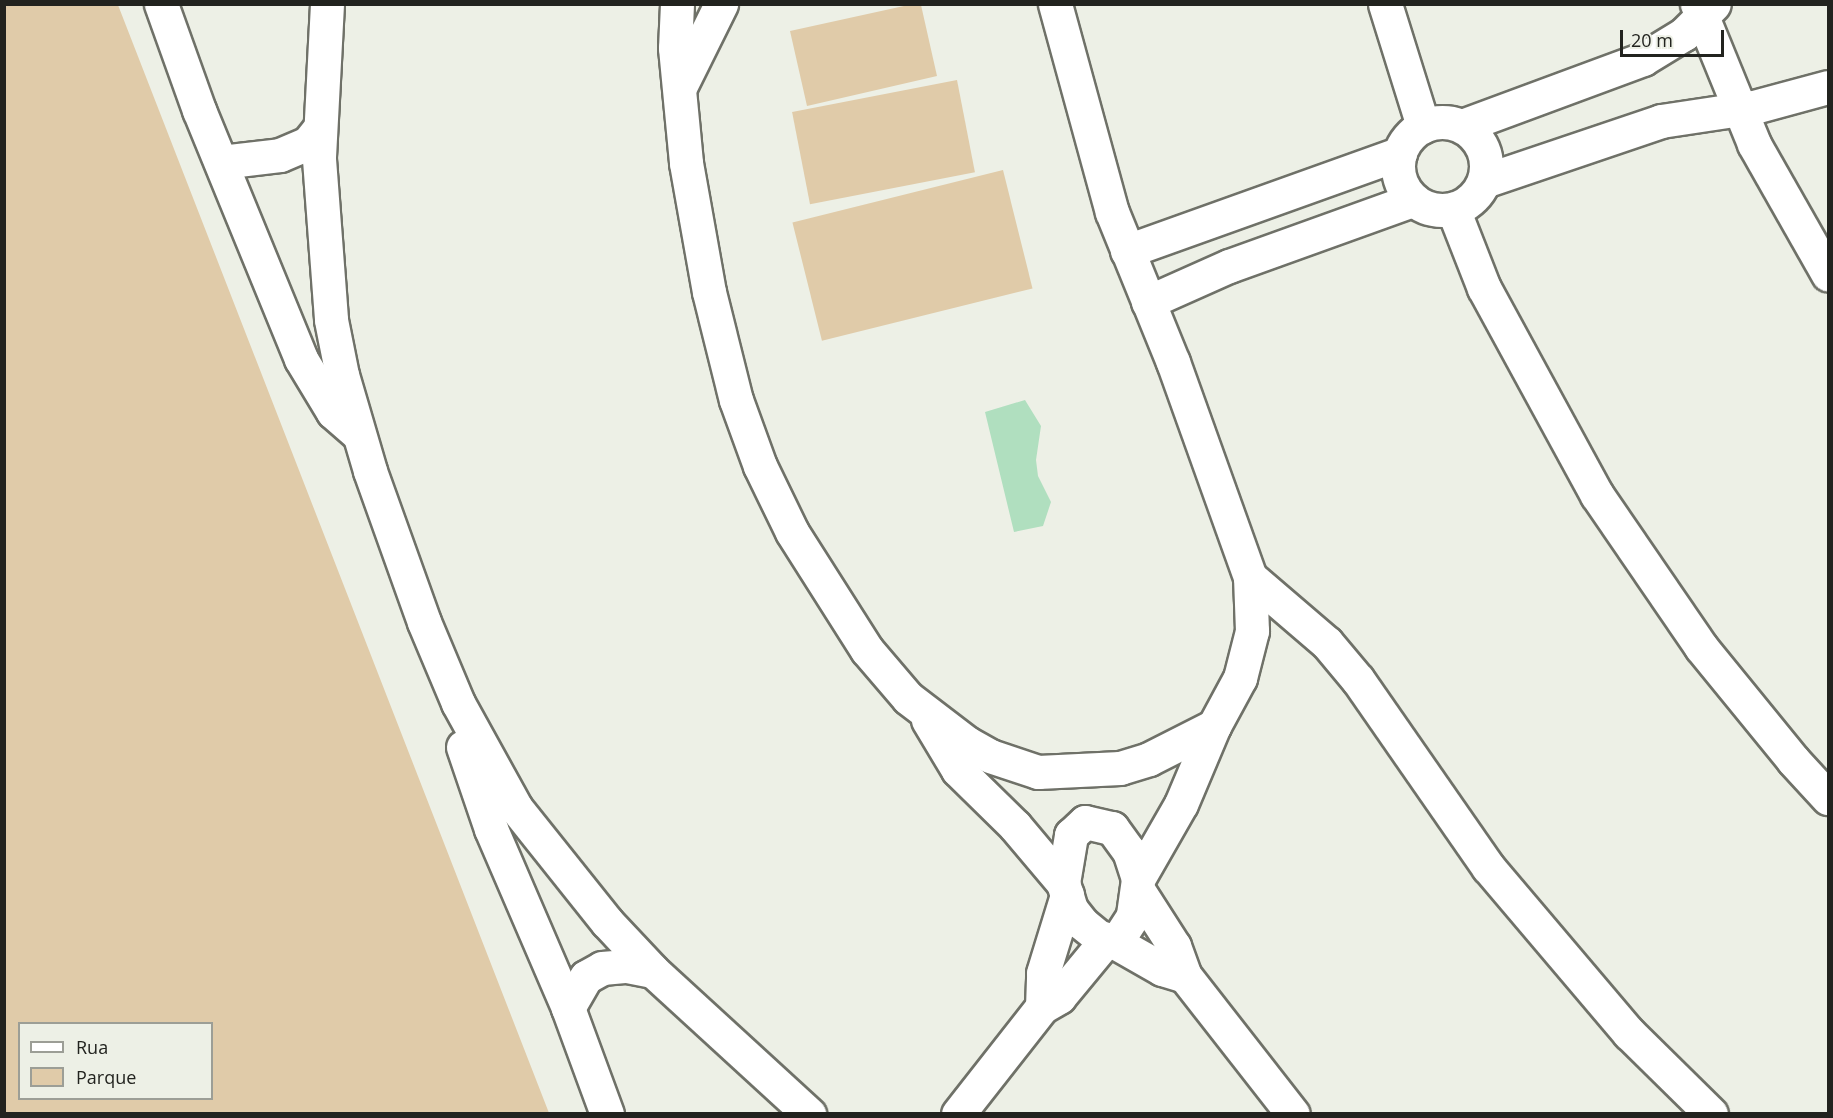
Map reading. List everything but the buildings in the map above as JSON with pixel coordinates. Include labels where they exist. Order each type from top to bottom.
[{"type":"street","points":[[161,4],[221,162],[311,380],[333,412],[358,433]]},
{"type":"street","points":[[327,4],[320,129],[321,207],[331,320],[358,433],[424,622],[458,703],[496,777],[516,808],[607,922],[653,971],[809,1113]]},
{"type":"street","points":[[677,4],[675,48],[686,163],[709,292],[736,400],[760,466],[792,532],[844,618],[888,676],[924,710],[990,756],[1038,772],[1063,773],[1120,768],[1149,759],[1214,726]]},
{"type":"street","points":[[680,89],[721,4]]},
{"type":"street","points":[[958,1113],[1042,1007],[1059,996],[1109,940],[1120,936],[1133,916],[1138,885],[1193,778],[1214,726],[1240,678],[1248,655],[1253,608],[1251,577],[1127,251],[1095,158],[1055,4]]},
{"type":"street","points":[[1385,4],[1423,126]]},
{"type":"street","points":[[1461,126],[1643,59],[1684,34],[1704,8]]},
{"type":"street","points":[[1704,8],[1738,109],[1779,191],[1828,274]]},
{"type":"street","points":[[1484,181],[1660,121],[1738,109],[1828,87]]},
{"type":"street","points":[[1440,121],[1461,126],[1478,140],[1486,160],[1484,181],[1472,199],[1453,210],[1431,210],[1412,200],[1398,176],[1400,153],[1404,141],[1423,126],[1440,121]]},
{"type":"street","points":[[221,162],[280,155],[308,143],[320,129]]},
{"type":"street","points":[[1127,251],[1400,153]]},
{"type":"street","points":[[1148,302],[1239,262],[1412,200]]},
{"type":"street","points":[[1453,210],[1484,288],[1597,495],[1701,647],[1792,760],[1828,798]]},
{"type":"street","points":[[1251,577],[1327,643],[1358,680],[1488,867],[1629,1033],[1711,1113]]},
{"type":"street","points":[[458,703],[466,758],[491,829],[568,1008],[607,1113]]},
{"type":"street","points":[[924,710],[937,740],[958,770],[1015,826],[1065,889],[1071,909],[1082,923],[1162,969],[1185,976]]},
{"type":"street","points":[[1042,1007],[1043,973],[1065,889],[1068,841],[1077,826],[1085,822],[1112,828],[1129,851],[1138,885],[1174,946],[1185,976],[1293,1113]]},
{"type":"street","points":[[568,1008],[586,977],[602,968],[627,966],[653,971]]},
{"type":"green space","points":[[5,4],[118,5],[549,1113],[5,1113]]},
{"type":"green space","points":[[913,4],[921,5],[937,76],[807,106],[790,31]]},
{"type":"green space","points":[[957,80],[975,172],[810,204],[792,112]]},
{"type":"green space","points":[[1003,170],[1033,288],[822,341],[792,222]]},
{"type":"shaded area","points":[[1025,400],[1041,426],[1036,460],[1038,476],[1051,502],[1043,526],[1014,532],[985,412]]}]
